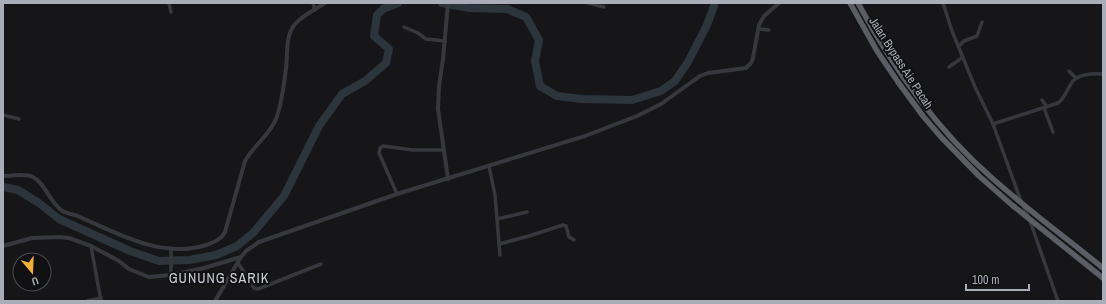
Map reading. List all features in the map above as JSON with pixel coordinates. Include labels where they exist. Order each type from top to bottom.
[{"type":"highway","name":"Jalan Bypass Aie Pacah","points":[[850,3],[885,62],[923,116],[971,168],[1005,199],[1103,278]]},
{"type":"highway","name":"Jalan Bypass Aie Pacah","points":[[858,3],[886,53],[926,108],[974,161],[1022,204],[1103,268]]},
{"type":"street","points":[[169,3],[171,12]]},
{"type":"street","points":[[313,3],[316,10]]},
{"type":"street","points":[[3,176],[28,176],[34,178],[55,204],[65,213],[77,215],[144,244],[171,250],[203,246],[218,241],[224,235],[245,161],[270,129],[279,108],[284,82],[289,35],[296,23],[326,3]]},
{"type":"street","points":[[448,3],[447,24],[439,86],[438,110],[448,179]]},
{"type":"street","points":[[588,3],[604,7]]},
{"type":"street","points":[[215,301],[241,257],[246,251],[259,242],[397,194],[585,136],[637,116],[661,104],[700,76],[708,73],[746,68],[751,63],[753,58],[759,25],[764,16],[779,3]]},
{"type":"street","points":[[943,3],[949,23],[963,57],[993,124],[1022,204],[1029,218],[1058,301]]},
{"type":"street","points":[[959,46],[964,41],[977,36],[982,22]]},
{"type":"street","points":[[404,27],[418,33],[426,39],[445,41]]},
{"type":"street","points":[[758,29],[769,30]]},
{"type":"street","points":[[949,67],[963,57]]},
{"type":"street","points":[[1069,71],[1076,78]]},
{"type":"street","points":[[993,124],[1058,103],[1063,99],[1070,85],[1076,78],[1091,74],[1103,74]]},
{"type":"street","points":[[1042,100],[1046,107],[1053,132]]},
{"type":"street","points":[[3,115],[19,119]]},
{"type":"street","points":[[397,194],[379,154],[380,148],[383,146],[413,150],[443,150]]},
{"type":"street","points":[[489,166],[498,219],[500,255]]},
{"type":"street","points":[[498,219],[527,212]]},
{"type":"street","points":[[499,244],[563,225],[566,226],[569,237],[574,240]]},
{"type":"street","points":[[3,246],[32,238],[69,238],[91,246],[119,261],[129,269],[150,277],[171,275],[241,257]]},
{"type":"street","points":[[87,301],[101,299],[91,246]]},
{"type":"street","points":[[171,250],[171,275]]},
{"type":"street","points":[[238,263],[254,288],[258,289],[321,264]]},
{"type":"waterway","points":[[3,187],[18,190],[39,203],[59,219],[130,251],[159,261],[189,260],[216,255],[237,246],[253,233],[284,196],[319,126],[342,94],[365,81],[386,63],[389,49],[374,36],[377,15],[383,9],[398,3]]},
{"type":"waterway","points":[[442,3],[469,8],[507,9],[526,17],[539,40],[535,61],[540,86],[557,96],[581,99],[632,100],[661,91],[675,81],[688,62],[707,25],[714,3]]},
{"type":"district","name":"GUNUNG SARIK","points":[[219,278]]}]
